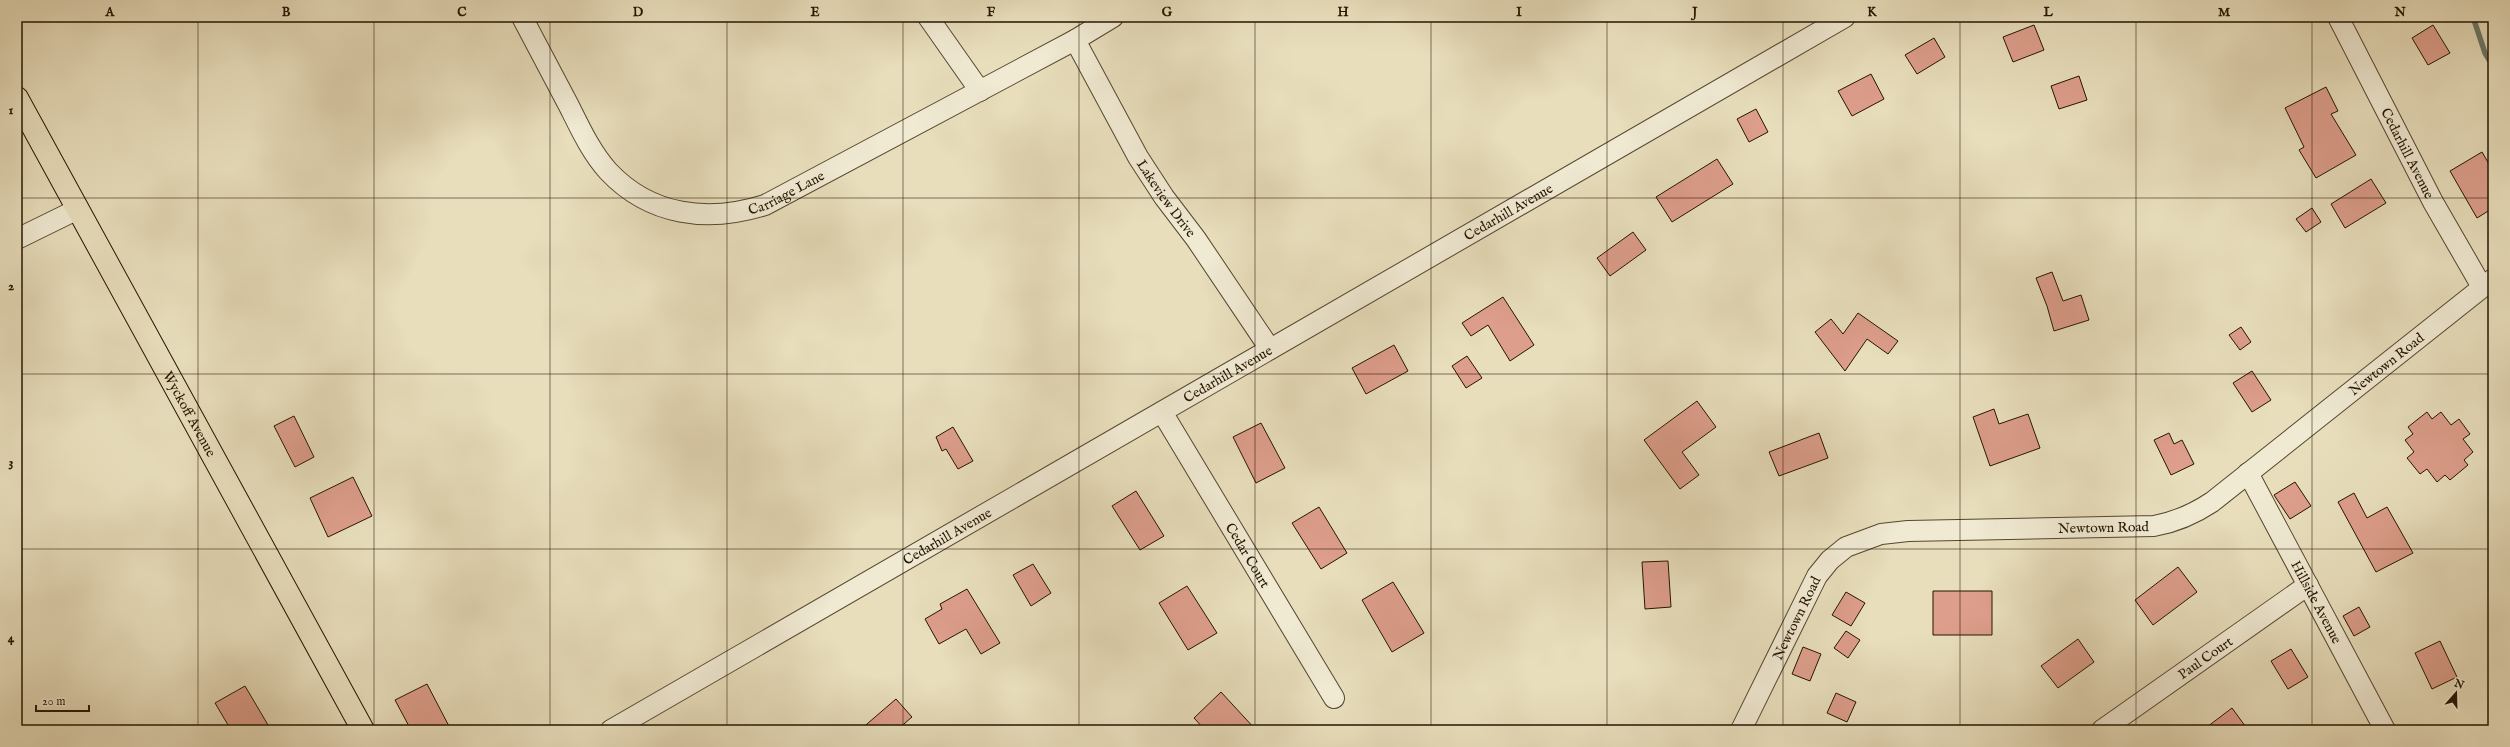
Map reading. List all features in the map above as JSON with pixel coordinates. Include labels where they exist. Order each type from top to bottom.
[{"type":"main road","name":"Wyckoff Avenue","points":[[17,98],[76,210],[363,730]]},
{"type":"street","name":"Carriage Lane","points":[[522,17],[589,144],[608,171],[626,187],[647,200],[667,209],[690,214],[715,216],[741,212],[765,205],[1075,40],[1113,17]]},
{"type":"street","points":[[928,17],[980,91]]},
{"type":"street","name":"Cedarhill Avenue","points":[[611,730],[1270,349],[1814,24],[1844,17]]},
{"type":"street","name":"Cedarhill Avenue","points":[[2338,17],[2433,202],[2488,283]]},
{"type":"street","name":"Lakeview Drive","points":[[1075,40],[1138,157],[1164,197],[1196,239],[1270,349]]},
{"type":"street","points":[[17,239],[76,210]]},
{"type":"street","name":"Newtown Road","points":[[1741,730],[1817,576],[1830,560],[1846,547],[1865,538],[1908,531],[2154,526],[2176,521],[2199,511],[2488,283]]},
{"type":"street","name":"Cedar Court","points":[[1162,412],[1334,698]]},
{"type":"street","name":"Hillside Avenue","points":[[2248,473],[2385,730]]},
{"type":"street","name":"Paul Court","points":[[2102,730],[2308,585]]},
{"type":"building","points":[[2034,25],[2044,50],[2013,62],[2003,37]]},
{"type":"building","points":[[2433,25],[2450,53],[2428,65],[2412,38]]},
{"type":"building","points":[[1934,38],[1945,57],[1917,74],[1905,55]]},
{"type":"building","points":[[1871,74],[1884,99],[1852,116],[1838,91]]},
{"type":"building","points":[[2079,76],[2087,100],[2059,109],[2051,86]]},
{"type":"building","points":[[2326,87],[2338,111],[2331,114],[2356,155],[2316,178],[2299,150],[2304,147],[2285,108]]},
{"type":"building","points":[[1756,109],[1768,132],[1749,142],[1737,119]]},
{"type":"building","points":[[2482,152],[2493,171],[2493,208],[2477,218],[2450,171]]},
{"type":"building","points":[[1717,159],[1733,184],[1672,222],[1656,197]]},
{"type":"building","points":[[2371,179],[2386,203],[2345,228],[2331,204]]},
{"type":"building","points":[[2312,208],[2321,222],[2306,232],[2296,219]]},
{"type":"building","points":[[1633,232],[1646,250],[1610,276],[1597,258]]},
{"type":"building","points":[[2052,272],[2063,301],[2081,295],[2089,320],[2054,331],[2047,306],[2036,278]]},
{"type":"building","points":[[1503,297],[1534,345],[1510,361],[1488,325],[1471,336],[1462,323]]},
{"type":"building","points":[[1858,313],[1898,341],[1888,354],[1867,339],[1845,371],[1815,332],[1831,319],[1843,334]]},
{"type":"building","points":[[2241,327],[2251,342],[2240,350],[2229,335]]},
{"type":"building","points":[[1394,345],[1408,371],[1366,394],[1352,368]]},
{"type":"building","points":[[1467,356],[1482,378],[1466,388],[1452,366]]},
{"type":"building","points":[[2252,371],[2271,400],[2252,412],[2233,383]]},
{"type":"building","points":[[1697,401],[1716,427],[1682,452],[1699,475],[1680,489],[1644,440]]},
{"type":"building","points":[[1994,409],[1999,424],[2028,414],[2040,448],[1990,466],[1973,417]]},
{"type":"building","points":[[2427,412],[2432,419],[2441,412],[2451,425],[2459,419],[2470,434],[2463,439],[2473,452],[2464,460],[2468,465],[2450,480],[2445,475],[2437,482],[2427,469],[2420,474],[2407,458],[2414,452],[2405,440],[2413,434],[2408,427]]},
{"type":"building","points":[[294,416],[314,457],[295,467],[274,426]]},
{"type":"building","points":[[1261,423],[1285,468],[1256,483],[1233,437]]},
{"type":"building","points":[[953,427],[973,461],[958,469],[946,449],[942,451],[936,437]]},
{"type":"building","points":[[1819,433],[1828,458],[1779,476],[1769,452]]},
{"type":"building","points":[[2169,433],[2174,444],[2182,440],[2194,464],[2171,475],[2154,440]]},
{"type":"building","points":[[353,477],[372,516],[328,537],[310,498]]},
{"type":"building","points":[[2295,482],[2311,506],[2290,519],[2274,495]]},
{"type":"building","points":[[1136,491],[1164,536],[1140,550],[1112,506]]},
{"type":"building","points":[[2354,493],[2367,518],[2387,507],[2413,553],[2376,572],[2338,502]]},
{"type":"building","points":[[1319,507],[1347,553],[1321,569],[1292,523]]},
{"type":"building","points":[[1668,561],[1671,607],[1645,609],[1642,562]]},
{"type":"building","points":[[1033,564],[1051,593],[1031,606],[1013,575]]},
{"type":"building","points":[[2178,567],[2197,592],[2153,625],[2135,600]]},
{"type":"building","points":[[1393,582],[1424,633],[1392,652],[1362,600]]},
{"type":"building","points":[[1187,586],[1217,633],[1188,650],[1159,603]]},
{"type":"building","points":[[967,589],[1000,643],[981,654],[966,629],[939,644],[925,619],[942,609],[940,604]]},
{"type":"building","points":[[1933,591],[1992,591],[1992,635],[1933,635]]},
{"type":"building","points":[[1846,592],[1865,603],[1851,626],[1832,615]]},
{"type":"building","points":[[2359,607],[2370,627],[2354,636],[2343,616]]},
{"type":"building","points":[[1846,631],[1860,640],[1848,658],[1834,648]]},
{"type":"building","points":[[2078,639],[2094,662],[2058,688],[2041,666]]},
{"type":"building","points":[[2440,641],[2457,677],[2432,689],[2415,653]]},
{"type":"building","points":[[1803,647],[1821,654],[1810,681],[1792,674]]},
{"type":"building","points":[[2291,649],[2308,677],[2288,689],[2271,661]]},
{"type":"building","points":[[427,684],[451,730],[411,730],[395,700]]},
{"type":"building","points":[[245,686],[271,730],[231,730],[215,703]]},
{"type":"building","points":[[1221,692],[1256,730],[1205,730],[1194,718]]},
{"type":"building","points":[[1836,693],[1856,702],[1847,722],[1827,713]]},
{"type":"building","points":[[896,699],[912,717],[897,730],[860,730]]},
{"type":"building","points":[[2232,708],[2248,730],[2203,730]]},
{"type":"waterway","points":[[2473,17],[2485,53],[2493,66]]}]
